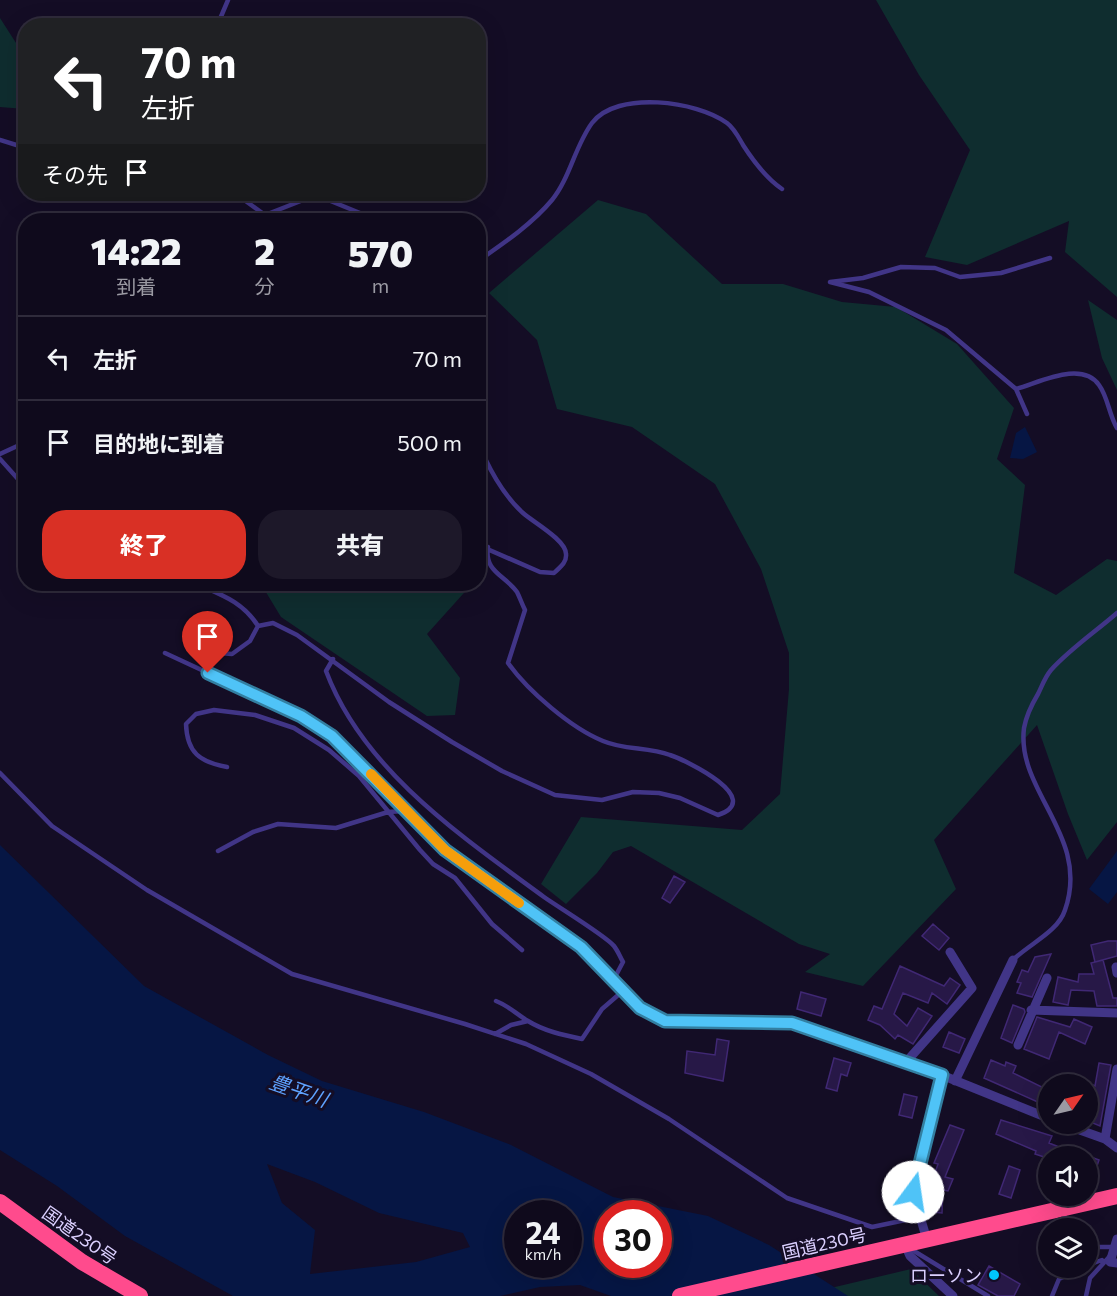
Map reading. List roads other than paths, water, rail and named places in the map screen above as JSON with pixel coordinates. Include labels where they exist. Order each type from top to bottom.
[{"type":"highway","name":"国道230号","points":[[680,1296],[1117,1196]]},
{"type":"highway","name":"国道230号","points":[[0,1202],[82,1262],[140,1296]]},
{"type":"street","points":[[906,1061],[972,988],[950,952]]},
{"type":"street","points":[[955,1081],[1013,960]]},
{"type":"street","points":[[1018,1045],[1031,1010],[1047,978]]},
{"type":"street","points":[[1031,1010],[1117,1013]]},
{"type":"street","points":[[792,1023],[906,1061],[1038,1114]]},
{"type":"street","points":[[1105,1138],[1117,1069]]},
{"type":"street","points":[[927,1240],[913,1192],[942,1075]]},
{"type":"street","points":[[1093,1134],[1105,1138],[1117,1148]]},
{"type":"street","points":[[905,1245],[910,1256],[953,1296]]},
{"type":"lane","points":[[220,18],[228,0]]},
{"type":"lane","points":[[486,255],[511,238],[553,200],[592,123],[609,109],[630,102],[671,104],[708,112],[729,124],[771,181],[782,189]]},
{"type":"lane","points":[[0,140],[18,146]]},
{"type":"lane","points":[[246,201],[262,213]]},
{"type":"lane","points":[[270,213],[301,201]]},
{"type":"lane","points":[[331,201],[360,213]]},
{"type":"lane","points":[[1027,414],[1016,389],[946,330],[869,292],[830,282],[863,278],[900,267],[935,268],[960,277],[1001,273],[1050,258]]},
{"type":"lane","points":[[1016,389],[1074,373],[1088,375],[1099,385],[1117,428]]},
{"type":"lane","points":[[0,454],[18,446]]},
{"type":"lane","points":[[258,626],[273,623],[333,659],[389,702],[452,742],[502,771],[555,795],[602,800],[633,792],[659,793],[680,798],[718,815],[729,811],[734,799],[728,788],[695,767],[670,755],[623,748],[602,741],[580,728],[522,682],[508,663],[525,610],[516,591],[495,575],[486,557],[488,547],[540,572],[554,573],[564,565],[566,554],[562,544],[523,513],[506,495],[486,456]]},
{"type":"lane","points":[[0,459],[18,479]]},
{"type":"lane","points":[[214,591],[231,598],[248,611],[258,626]]},
{"type":"lane","points":[[1013,960],[1027,945],[1049,933],[1065,912],[1072,872],[1068,852],[1028,762],[1024,728],[1032,706],[1050,672],[1117,613]]},
{"type":"lane","points":[[204,652],[232,654],[250,641],[258,626]]},
{"type":"lane","points":[[165,653],[309,721],[332,736],[445,850],[581,947],[640,1008],[665,1021],[792,1023]]},
{"type":"lane","points":[[333,659],[326,671],[337,700],[356,731],[376,754],[396,776],[447,822],[531,887],[614,945],[623,962],[614,979]]},
{"type":"lane","points":[[227,767],[209,764],[194,752],[187,740],[186,724],[196,714],[214,710],[255,715],[294,728],[329,750],[359,776],[433,864],[455,878],[492,924],[522,950]]},
{"type":"lane","points":[[0,773],[52,826],[147,890],[292,974],[526,1044],[591,1074],[669,1119],[788,1198],[872,1227],[920,1217]]},
{"type":"lane","points":[[218,851],[253,832],[278,824],[336,828],[388,812],[404,810]]},
{"type":"lane","points":[[496,1001],[510,1006],[528,1021],[550,1031],[582,1039],[602,1009],[624,990]]},
{"type":"lane","points":[[495,1034],[511,1025],[528,1021]]},
{"type":"lane","points":[[1063,1210],[1065,1218]]},
{"type":"lane","points":[[905,1245],[988,1296]]},
{"type":"lane","points":[[1098,1247],[1115,1251]]},
{"type":"lane","points":[[1098,1260],[1115,1251]]},
{"type":"lane","points":[[1086,1296],[1090,1278],[1115,1251]]},
{"type":"lane","points":[[1052,1296],[1061,1278]]},
{"type":"water","points":[[1025,427],[1037,452],[1023,459],[1010,458],[1016,433]]},
{"type":"water","name":"豊平川","points":[[0,845],[144,986],[268,1055],[322,1081],[424,1112],[511,1145],[613,1197],[628,1200],[594,1200],[594,1278],[672,1278],[672,1209],[708,1216],[769,1245],[848,1296],[611,1296],[580,1285],[540,1287],[500,1296],[233,1296],[125,1236],[57,1186],[0,1150]],"holes":[[[267,1164],[315,1182],[379,1213],[463,1233],[470,1247],[416,1262],[310,1274],[315,1230],[282,1203]]]},
{"type":"water","points":[[1117,851],[1117,892],[1108,904],[1089,889]]},
{"type":"place","name":"ローソン","points":[[994,1275]]}]
